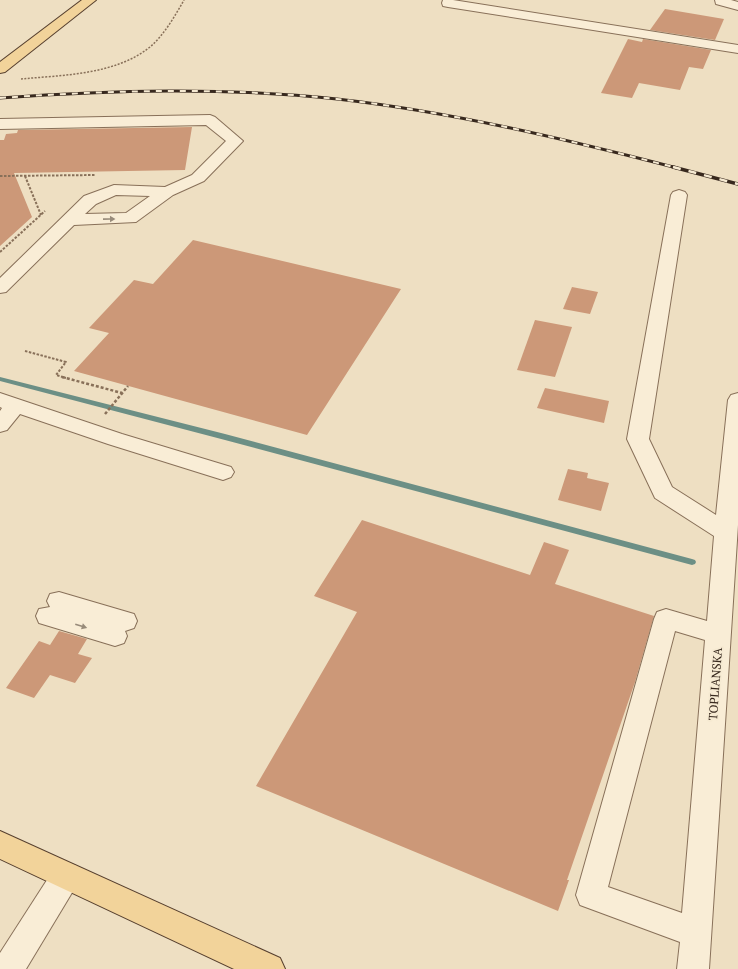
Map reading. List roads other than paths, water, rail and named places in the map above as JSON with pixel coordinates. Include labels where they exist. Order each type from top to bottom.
[{"type":"main road","points":[[0,69],[33,46],[90,0]]},
{"type":"main road","points":[[0,844],[66,876],[269,969]]},
{"type":"street","points":[[723,0],[721,1],[738,6]]},
{"type":"street","points":[[448,3],[738,49]]},
{"type":"street","points":[[0,124],[210,120],[235,141],[198,178],[167,192],[130,218],[70,220]]},
{"type":"street","points":[[0,288],[90,200],[114,190],[167,192]]},
{"type":"street","points":[[679,195],[638,439],[663,492],[726,532]]},
{"type":"street","name":"TOPLIANSKA","points":[[694,969],[718,634],[738,400]]},
{"type":"street","points":[[0,424],[8,403],[115,439],[223,472]]},
{"type":"street","points":[[53,608],[120,629]]},
{"type":"street","points":[[696,933],[591,895],[666,619],[718,634]]},
{"type":"street","points":[[8,969],[66,876]]},
{"type":"waterway","points":[[0,379],[225,437],[692,562]]},
{"type":"railway","points":[[0,98],[84,93],[211,91],[295,95],[337,99],[423,111],[466,119],[551,137],[673,167]]},
{"type":"railway","points":[[673,167],[677,168]]},
{"type":"railway","points":[[673,167],[738,184]]}]
